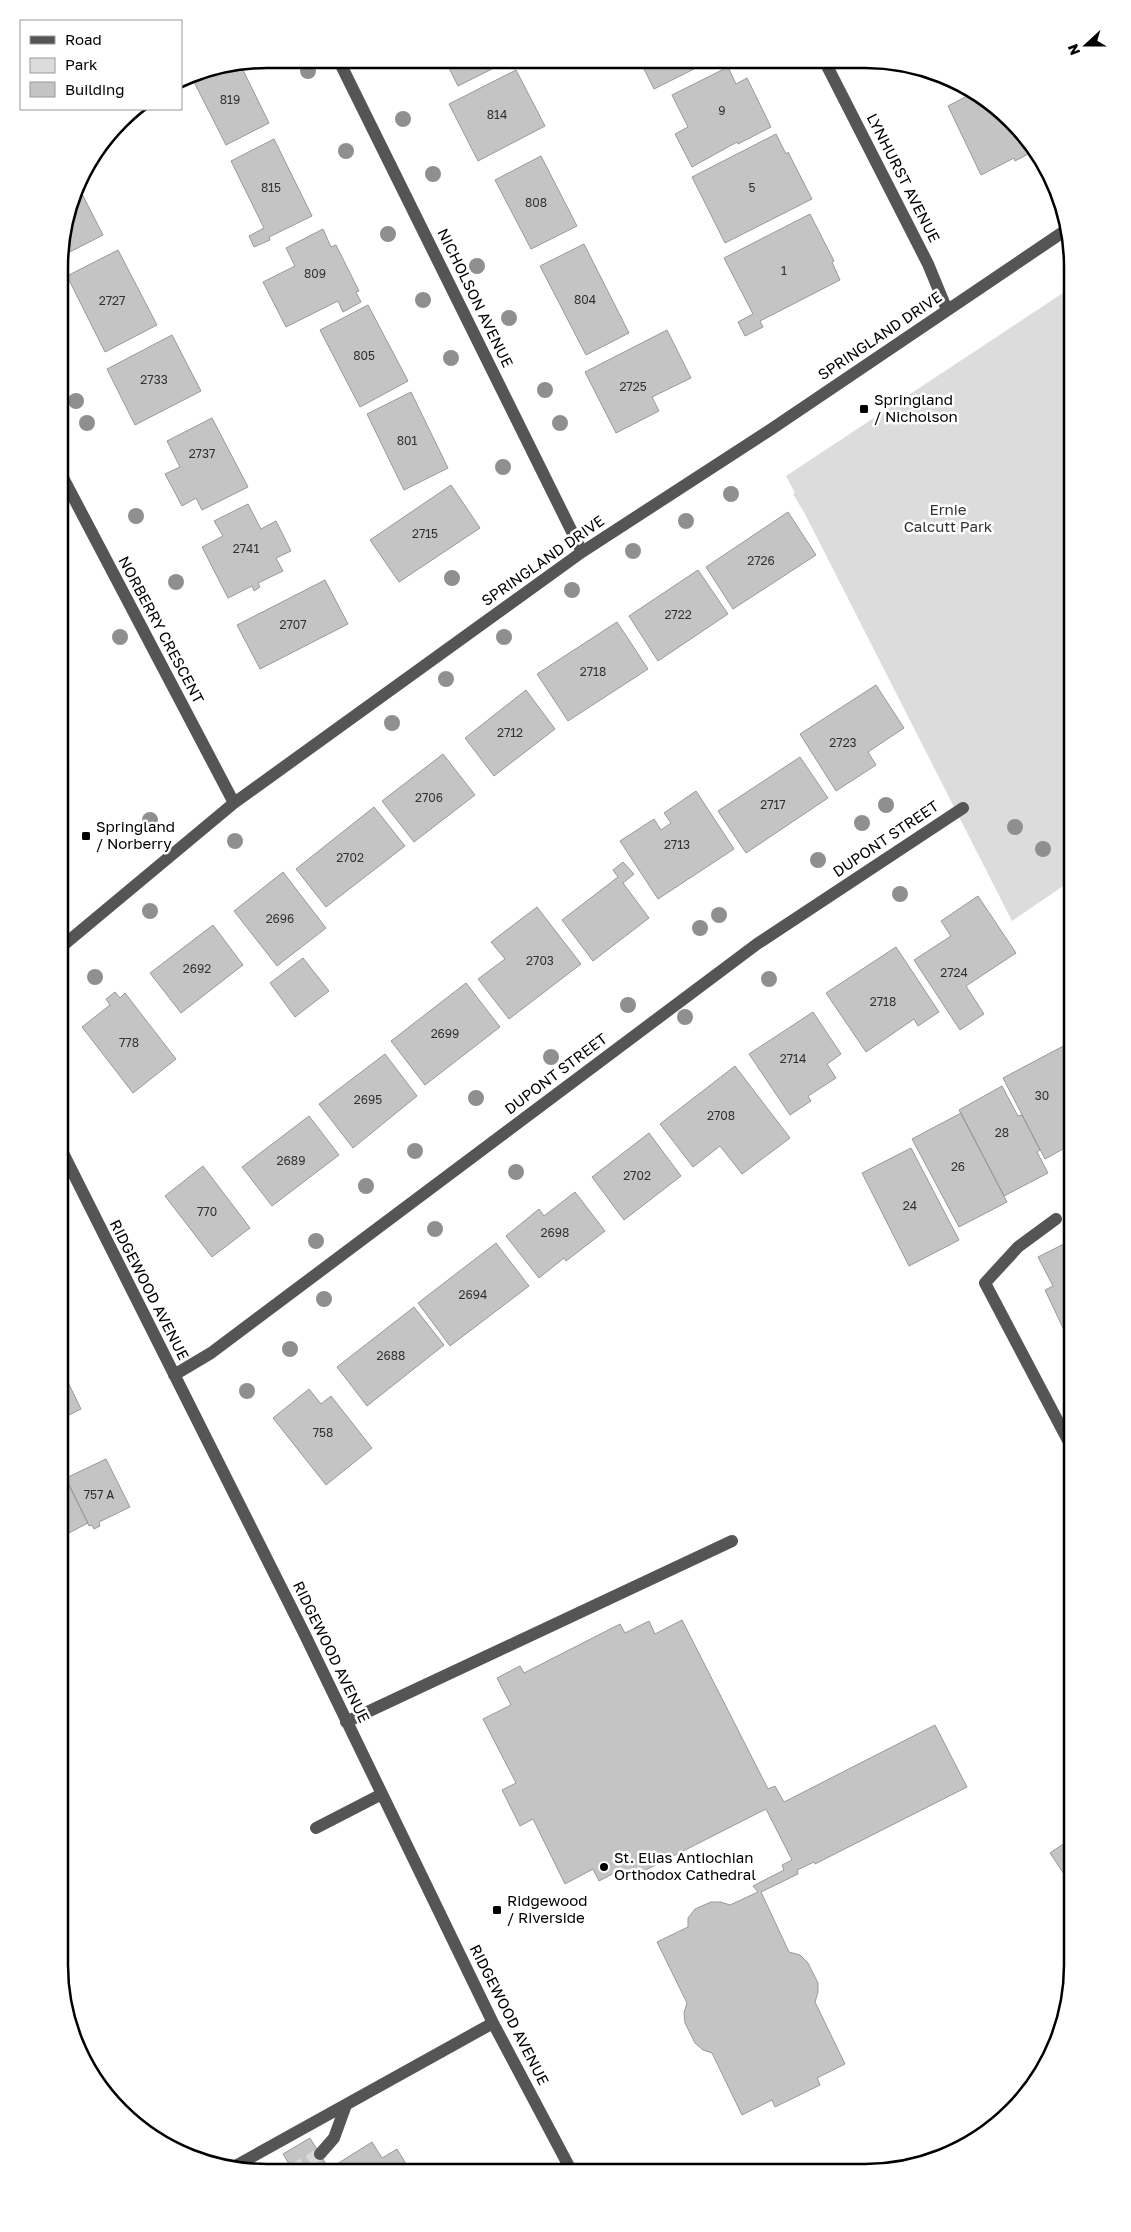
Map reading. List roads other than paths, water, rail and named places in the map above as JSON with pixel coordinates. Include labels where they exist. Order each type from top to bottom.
[{"type":"street","name":"NICHOLSON AVENUE","points":[[342,68],[582,552]]},
{"type":"street","name":"LYNHURST AVENUE","points":[[828,68],[928,264],[947,310]]},
{"type":"street","name":"SPRINGLAND DRIVE","points":[[68,941],[234,803],[582,552],[770,430],[1061,233]]},
{"type":"street","name":"NORBERRY CRESCENT","points":[[68,487],[234,803]]},
{"type":"street","name":"DUPONT STREET","points":[[174,1374],[211,1353],[757,944],[963,808]]},
{"type":"street","name":"RIDGEWOOD AVENUE","points":[[68,1162],[382,1794],[493,2023],[568,2164]]},
{"type":"street","points":[[1056,1219],[1018,1248],[985,1283],[1064,1433]]},
{"type":"street","points":[[346,1722],[732,1541]]},
{"type":"street","points":[[316,1828],[382,1794]]},
{"type":"street","points":[[241,2163],[493,2023]]},
{"type":"street","points":[[320,2154],[334,2138],[346,2105]]},
{"type":"tunnel","points":[[303,2164],[320,2154]]},
{"type":"place","name":"Springland / Nicholson","points":[[864,409]]},
{"type":"place","name":"Springland / Norberry","points":[[86,836]]},
{"type":"place","name":"St. Elias Antiochian Orthodox Cathedral","points":[[604,1867]]},
{"type":"place","name":"Ridgewood / Riverside","points":[[497,1910]]},
{"type":"park label","name":"Ernie Calcutt Park","points":[[948,518]]}]
